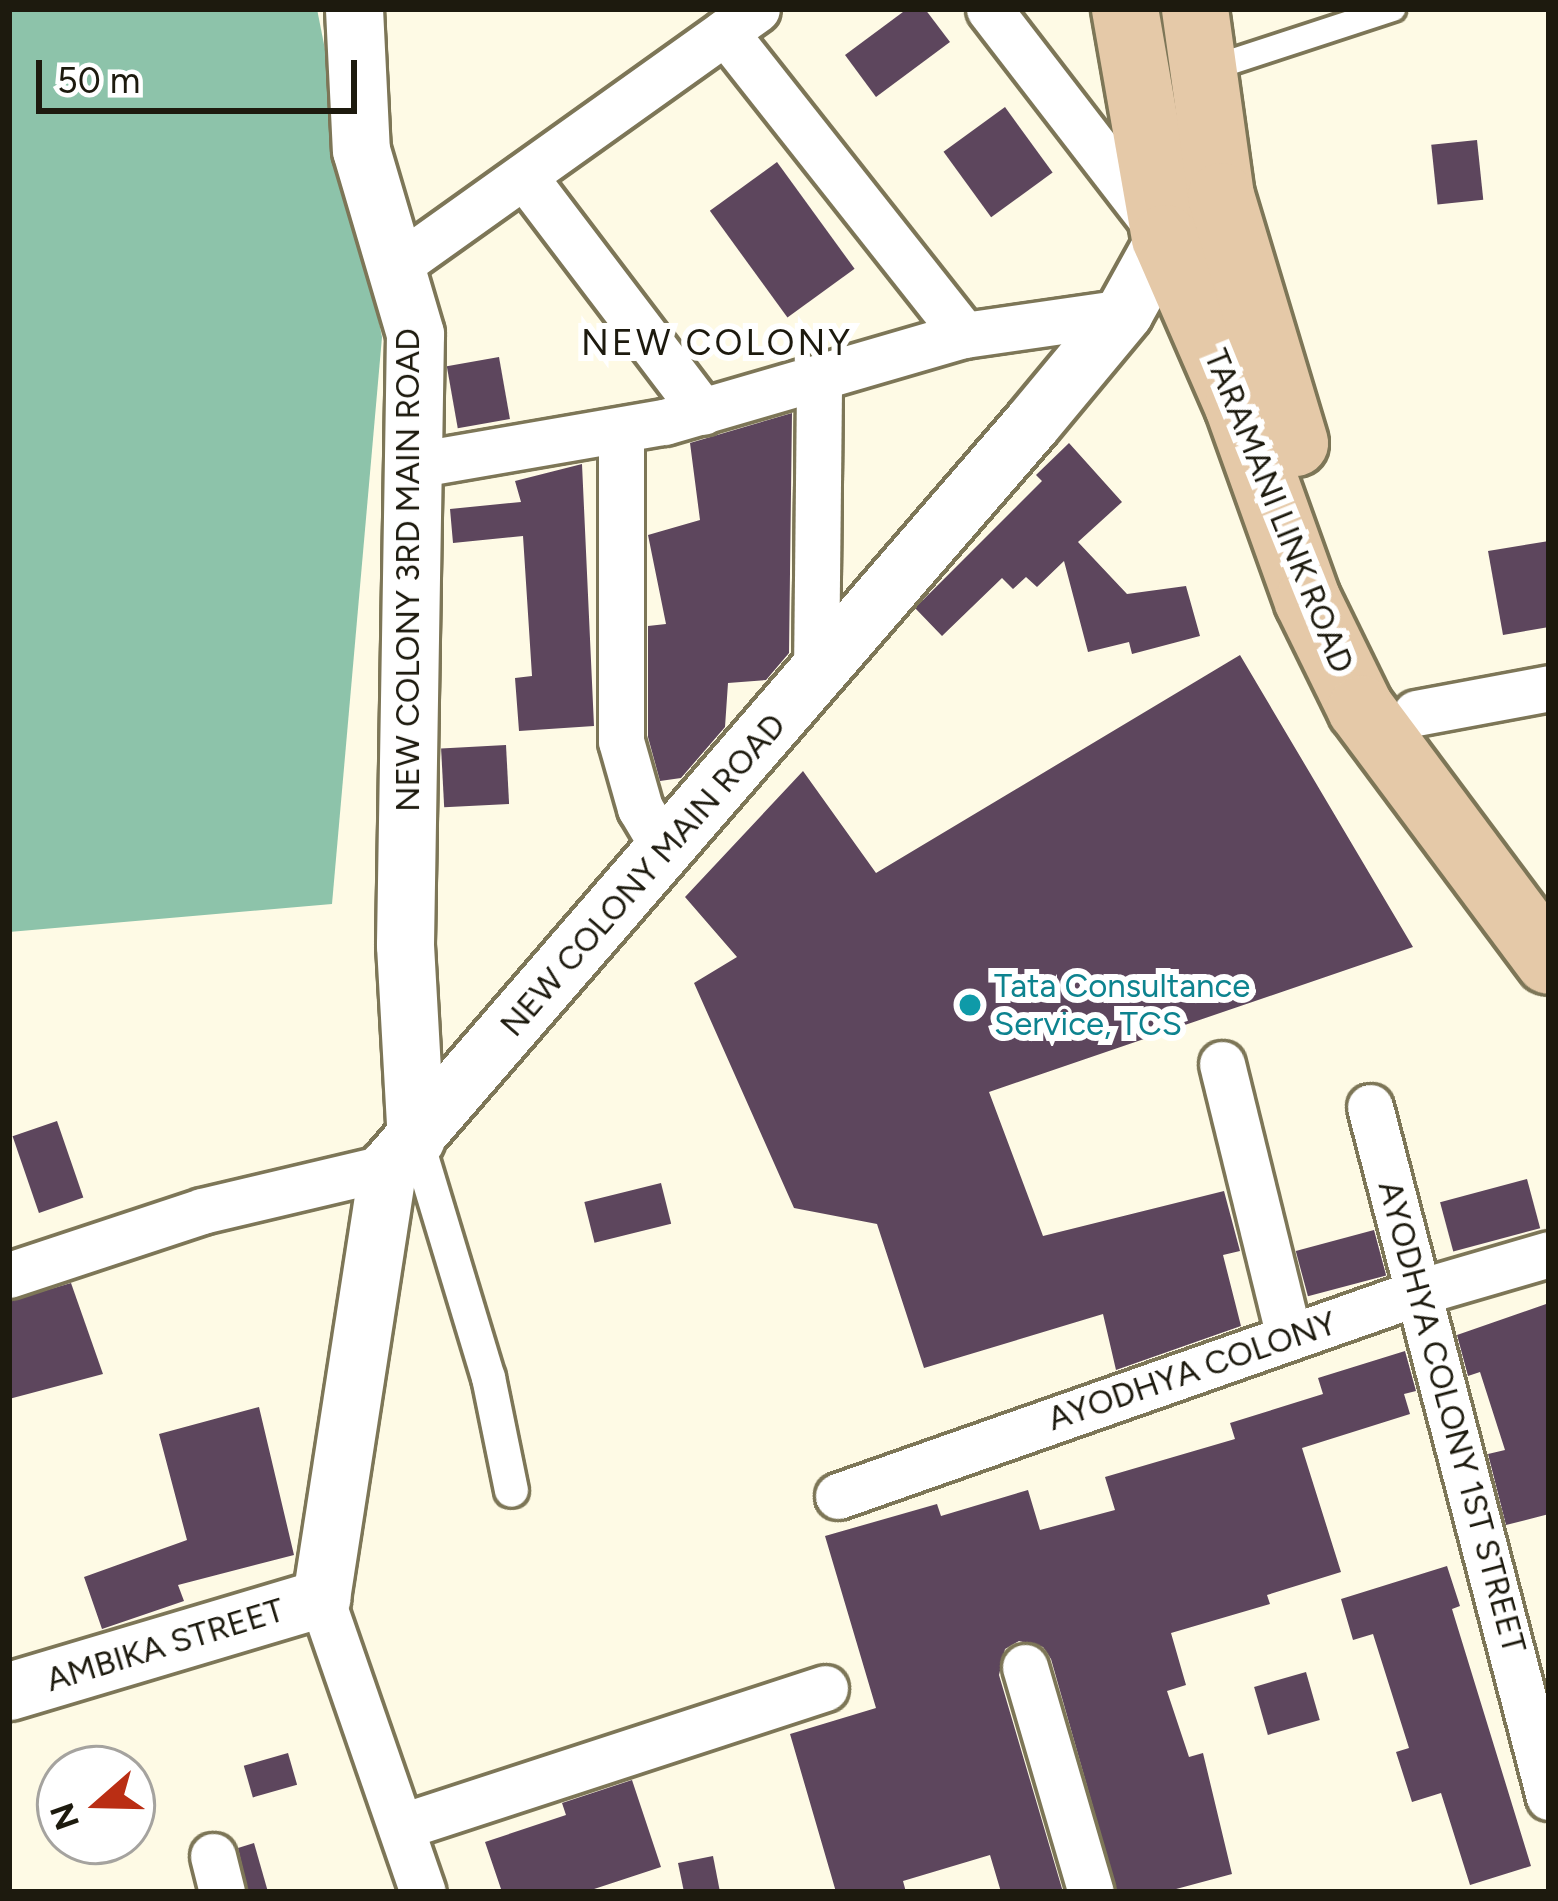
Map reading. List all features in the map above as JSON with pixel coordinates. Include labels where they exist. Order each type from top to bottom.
[{"type":"main road","name":"TARAMANI LINK ROAD","points":[[1125,9],[1165,238],[1238,406],[1308,601],[1361,709],[1549,961]]},
{"type":"main road","name":"TARAMANI LINK ROAD","points":[[1199,40],[1221,196],[1281,405],[1347,583],[1416,713],[1476,804],[1549,891]]},
{"type":"street","name":"NEW COLONY 3RD MAIN ROAD","points":[[354,9],[361,150],[415,334],[402,1153]]},
{"type":"street","points":[[989,9],[1165,238]]},
{"type":"street","points":[[397,266],[741,21],[964,335]]},
{"type":"street","points":[[524,176],[703,412]]},
{"type":"street","name":"NEW COLONY MAIN ROAD","points":[[402,1153],[1124,312],[1165,238]]},
{"type":"street","points":[[414,465],[703,412],[964,335],[1124,312]]},
{"type":"street","points":[[816,674],[819,380]]},
{"type":"street","points":[[621,430],[621,741],[640,808],[665,850]]},
{"type":"street","points":[[1416,713],[1549,688]]},
{"type":"street","points":[[1222,1064],[1289,1336]]},
{"type":"street","name":"AYODHYA COLONY 1ST STREET","points":[[1370,1107],[1422,1291],[1549,1797]]},
{"type":"street","points":[[9,1275],[202,1211],[402,1153]]},
{"type":"street","points":[[402,1153],[470,1312],[512,1490]]},
{"type":"street","points":[[402,1153],[321,1598],[423,1892]]},
{"type":"street","name":"AYODHYA COLONY","points":[[838,1496],[1289,1336],[1549,1254]]},
{"type":"street","name":"AMBIKA STREET","points":[[9,1691],[321,1598]]},
{"type":"street","points":[[1025,1666],[1091,1892]]},
{"type":"street","points":[[403,1826],[825,1688]]},
{"type":"lane","points":[[1199,40],[1393,9]]},
{"type":"green space","points":[[9,9],[317,9],[382,337],[332,904],[9,932]]},
{"type":"building","points":[[907,9],[925,9],[950,42],[876,97],[845,55]]},
{"type":"building","points":[[1005,107],[1053,173],[991,217],[944,152]]},
{"type":"building","points":[[1477,140],[1483,200],[1438,204],[1431,145]]},
{"type":"building","points":[[777,162],[855,269],[787,318],[710,211]]},
{"type":"building","points":[[499,357],[510,419],[458,428],[447,366]]},
{"type":"building","points":[[792,413],[789,653],[766,680],[728,683],[725,727],[681,778],[660,781],[648,737],[648,626],[666,624],[648,535],[700,520],[690,443]]},
{"type":"building","points":[[1069,443],[1122,502],[1078,542],[1127,594],[1186,586],[1200,636],[1132,654],[1129,642],[1088,652],[1064,561],[1037,587],[1026,577],[1013,589],[1002,578],[942,636],[915,608],[1042,481],[1036,475]]},
{"type":"building","points":[[582,464],[594,726],[519,731],[515,678],[532,676],[523,536],[453,543],[450,509],[521,502],[515,481]]},
{"type":"building","points":[[1549,541],[1549,627],[1503,635],[1488,551]]},
{"type":"building","name":"Tata Consultance Service, TCS","points":[[1240,655],[1413,947],[989,1092],[1043,1236],[1224,1191],[1240,1251],[1223,1255],[1241,1326],[1116,1370],[1103,1314],[924,1368],[877,1224],[794,1208],[694,983],[737,957],[685,897],[803,771],[876,873]]},
{"type":"building","points":[[506,745],[509,804],[444,807],[441,748]]},
{"type":"building","points":[[57,1121],[83,1198],[39,1213],[13,1136]]},
{"type":"building","points":[[1527,1179],[1540,1228],[1453,1252],[1440,1202]]},
{"type":"building","points":[[661,1183],[671,1224],[595,1243],[584,1202]]},
{"type":"building","points":[[1374,1230],[1386,1275],[1308,1296],[1296,1251]]},
{"type":"building","points":[[71,1283],[103,1374],[9,1399],[9,1301]]},
{"type":"building","points":[[1549,1303],[1549,1514],[1506,1525],[1488,1454],[1505,1450],[1480,1372],[1468,1376],[1457,1335]]},
{"type":"building","points":[[1405,1351],[1416,1391],[1404,1394],[1410,1414],[1302,1448],[1341,1572],[1267,1595],[1270,1604],[1171,1633],[1186,1685],[1167,1691],[1189,1757],[1203,1753],[1232,1874],[1165,1892],[1117,1892],[1051,1659],[1043,1647],[1019,1641],[1005,1649],[999,1675],[1063,1892],[1001,1892],[990,1855],[903,1881],[906,1892],[836,1892],[790,1734],[876,1708],[825,1536],[937,1504],[941,1516],[1028,1490],[1040,1530],[1115,1510],[1105,1477],[1235,1439],[1230,1423],[1323,1394],[1318,1378]]},
{"type":"building","points":[[259,1407],[294,1555],[178,1585],[184,1601],[102,1629],[84,1577],[187,1540],[159,1434]]},
{"type":"building","points":[[1447,1566],[1460,1606],[1452,1609],[1531,1866],[1470,1885],[1441,1793],[1412,1802],[1396,1752],[1409,1748],[1373,1634],[1353,1640],[1341,1599]]},
{"type":"building","points":[[1306,1672],[1320,1720],[1268,1735],[1254,1687]]},
{"type":"building","points":[[288,1753],[297,1785],[253,1797],[244,1766]]},
{"type":"building","points":[[632,1780],[661,1867],[585,1892],[502,1892],[485,1842],[566,1815],[562,1803]]},
{"type":"building","points":[[254,1843],[268,1892],[248,1892],[238,1848]]},
{"type":"building","points":[[713,1856],[720,1892],[684,1892],[678,1863]]},
{"type":"place","name":"Tata Consultance Service, TCS","points":[[970,1005]]},
{"type":"district","name":"NEW COLONY","points":[[717,343]]}]
